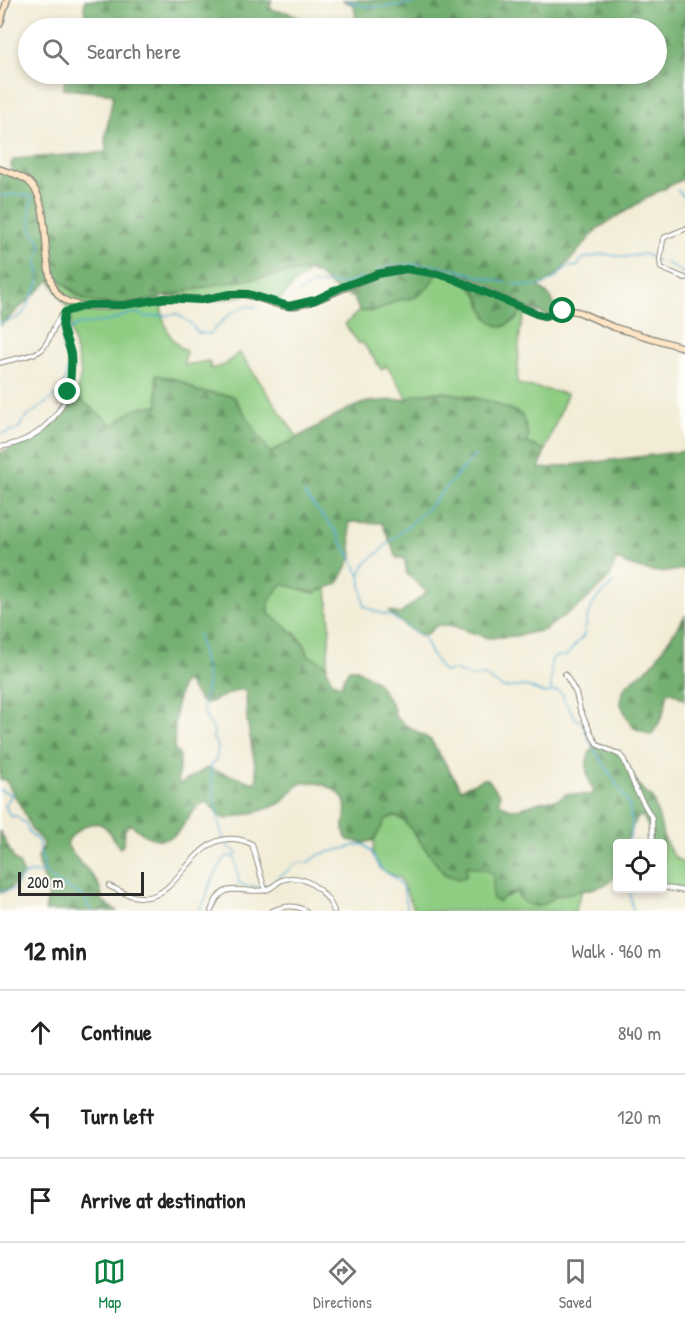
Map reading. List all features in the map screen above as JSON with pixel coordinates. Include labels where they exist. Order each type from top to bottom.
[{"type":"street","points":[[0,24],[7,0]]},
{"type":"street","points":[[0,169],[22,177],[35,189],[41,205],[47,267],[53,286],[69,303],[124,305],[166,298],[201,300],[239,294],[289,306],[315,300],[377,274],[397,270],[415,270],[454,279],[537,314],[551,315],[568,310],[579,312],[613,327],[685,348]]},
{"type":"street","points":[[685,229],[665,237],[662,243],[660,263],[661,268],[667,272],[685,278]]},
{"type":"street","points":[[0,363],[41,350],[56,322],[65,312],[88,305]]},
{"type":"street","points":[[0,447],[28,439],[46,428],[58,415],[68,392],[72,369],[70,348],[62,324],[65,312]]},
{"type":"street","points":[[565,674],[576,693],[580,710],[594,740],[602,748],[620,755],[624,760],[636,790],[652,818],[653,839]]},
{"type":"street","points":[[109,886],[133,897],[154,896],[211,845],[218,840],[227,839],[252,844],[265,890]]},
{"type":"street","points":[[211,911],[221,894],[227,889],[265,890],[286,879],[303,880],[325,894],[334,911]]},
{"type":"street","points":[[667,888],[685,891]]},
{"type":"street","points":[[272,911],[288,906],[299,907],[306,911]]},
{"type":"green space","points":[[85,0],[272,0],[271,9],[294,14],[299,18],[91,18],[86,16]]},
{"type":"green space","points":[[342,0],[685,0],[685,178],[650,196],[597,229],[561,271],[545,284],[538,285],[552,299],[557,314],[549,315],[521,308],[518,318],[503,327],[496,325],[488,318],[476,291],[457,270],[440,267],[433,281],[422,293],[370,312],[359,311],[354,298],[341,295],[319,275],[308,270],[214,285],[133,304],[95,303],[85,300],[57,277],[50,280],[0,326],[0,173],[12,171],[11,163],[15,159],[106,152],[105,139],[113,95],[64,89],[64,84],[667,84],[667,18],[356,18],[354,5]]},
{"type":"green space","points":[[440,267],[457,270],[477,294],[487,318],[503,327],[514,319],[521,308],[526,309],[520,331],[517,384],[567,394],[545,450],[525,443],[518,412],[478,399],[447,393],[419,394],[408,399],[386,365],[382,370],[362,342],[359,344],[345,324],[359,311],[370,312],[396,301],[417,296],[429,285]]},
{"type":"green space","points":[[308,270],[278,302],[247,295],[213,301],[166,297],[214,285]]},
{"type":"green space","points":[[57,277],[74,293],[93,303],[116,305],[160,298],[164,321],[170,335],[186,351],[184,365],[209,361],[211,369],[225,365],[240,353],[298,438],[270,453],[233,396],[197,391],[181,381],[156,376],[158,406],[114,426],[76,396],[81,373],[71,331],[71,314],[50,280]]},
{"type":"green space","points":[[156,375],[181,381],[197,391],[233,396],[270,453],[348,409],[367,402],[408,399],[416,394],[445,392],[493,402],[522,415],[529,437],[526,443],[545,450],[539,469],[685,451],[685,570],[653,571],[633,567],[616,559],[610,577],[583,603],[544,630],[516,636],[488,638],[449,625],[438,625],[426,634],[411,630],[388,611],[400,614],[427,592],[407,574],[405,561],[403,558],[397,558],[382,523],[349,522],[352,557],[338,584],[314,593],[282,584],[271,598],[269,605],[269,614],[297,637],[309,656],[324,663],[334,682],[341,685],[349,669],[357,669],[376,681],[393,706],[395,716],[431,740],[461,789],[488,779],[500,795],[499,802],[514,809],[557,799],[566,794],[592,795],[594,790],[587,772],[587,760],[593,748],[598,744],[621,752],[638,784],[652,797],[662,828],[663,839],[649,839],[650,831],[642,815],[636,820],[627,839],[613,839],[613,878],[604,885],[555,897],[539,906],[526,903],[516,892],[498,902],[493,900],[493,875],[486,870],[467,866],[466,877],[458,879],[444,874],[405,821],[395,816],[386,819],[374,840],[364,843],[348,840],[344,830],[346,808],[342,797],[328,787],[310,782],[297,786],[275,806],[227,819],[222,818],[208,803],[204,802],[197,807],[176,834],[169,838],[149,837],[130,824],[125,829],[124,844],[120,848],[108,830],[101,825],[84,827],[69,839],[67,844],[98,884],[102,900],[117,911],[45,911],[49,894],[38,864],[43,846],[41,840],[31,829],[8,784],[5,780],[0,779],[0,453],[44,432],[70,407],[76,396],[114,426],[134,410],[158,406]],"holes":[[[187,682],[199,700],[205,704],[240,689],[246,692],[247,720],[257,777],[255,783],[207,768],[180,784],[178,780],[180,756],[174,748],[176,706],[182,683]]]},
{"type":"green space","points":[[282,584],[314,593],[327,588],[330,626],[327,666],[309,656],[305,645],[296,634],[269,614],[269,600]]},
{"type":"green space","points":[[685,616],[685,700],[672,692],[667,693],[663,715],[651,735],[634,728],[627,718],[620,702],[622,693],[626,685],[651,666]]},
{"type":"green space","points":[[395,816],[405,821],[432,857],[486,870],[494,875],[494,885],[505,897],[517,892],[539,906],[554,897],[582,890],[575,911],[415,911],[400,878],[381,870],[373,854],[374,840],[386,819]]},
{"type":"green space","points":[[0,831],[23,872],[13,885],[0,893]]},
{"type":"green space","points":[[667,845],[673,855],[685,863],[685,891],[667,888]]},
{"type":"waterway","points":[[347,0],[356,4],[378,7],[436,0]]},
{"type":"waterway","points":[[677,190],[685,198]]},
{"type":"waterway","points":[[0,196],[17,194],[32,197],[31,227],[42,246],[37,259],[39,284],[24,312],[19,317],[0,323]]},
{"type":"waterway","points":[[378,271],[418,264],[533,286],[553,280],[564,269],[578,266],[582,259],[603,254],[625,257],[644,254],[658,261]]},
{"type":"waterway","points":[[662,262],[685,274]]},
{"type":"waterway","points":[[298,293],[313,284],[344,284],[362,277]]},
{"type":"waterway","points":[[66,332],[78,325],[110,321],[138,313],[146,317],[177,314],[190,323],[198,333],[210,334],[236,310],[242,307],[257,307]]},
{"type":"waterway","points":[[0,433],[19,428],[24,419],[61,392],[69,365],[62,347],[63,337]]},
{"type":"waterway","points":[[360,576],[368,562],[428,508],[475,455]]},
{"type":"waterway","points":[[304,494],[334,529],[353,561],[360,576],[364,606],[391,616],[424,638],[431,654],[444,672],[455,670],[470,677],[485,676],[503,688],[526,686],[544,693],[558,691],[563,695],[574,717],[582,723],[592,746],[628,802],[633,826],[629,839]]},
{"type":"waterway","points":[[551,690],[551,661],[556,656],[566,656],[584,635],[587,618],[594,602],[613,583]]},
{"type":"waterway","points":[[198,634],[208,682],[203,704],[205,715],[214,731],[213,739],[218,746],[216,761],[211,765],[212,785],[225,844],[237,853],[235,857],[239,883],[246,886],[266,887],[298,863],[310,862],[318,855],[362,844],[371,851],[382,869],[399,882],[407,911]]},
{"type":"waterway","points":[[0,790],[12,794],[5,805],[10,816],[16,816],[26,824],[29,832],[38,841],[45,873],[59,884],[83,896],[91,911]]},
{"type":"waterway","points":[[199,911],[224,859],[228,856],[234,857]]},
{"type":"waterway","points":[[0,892],[14,889],[25,875],[44,873]]},
{"type":"waterway","points":[[630,893],[633,911]]},
{"type":"route","points":[[68,392],[72,369],[70,348],[63,331],[62,319],[65,312],[88,305],[124,305],[166,298],[201,300],[231,294],[248,294],[289,306],[315,300],[377,274],[406,269],[454,279],[544,316],[563,311]]}]
